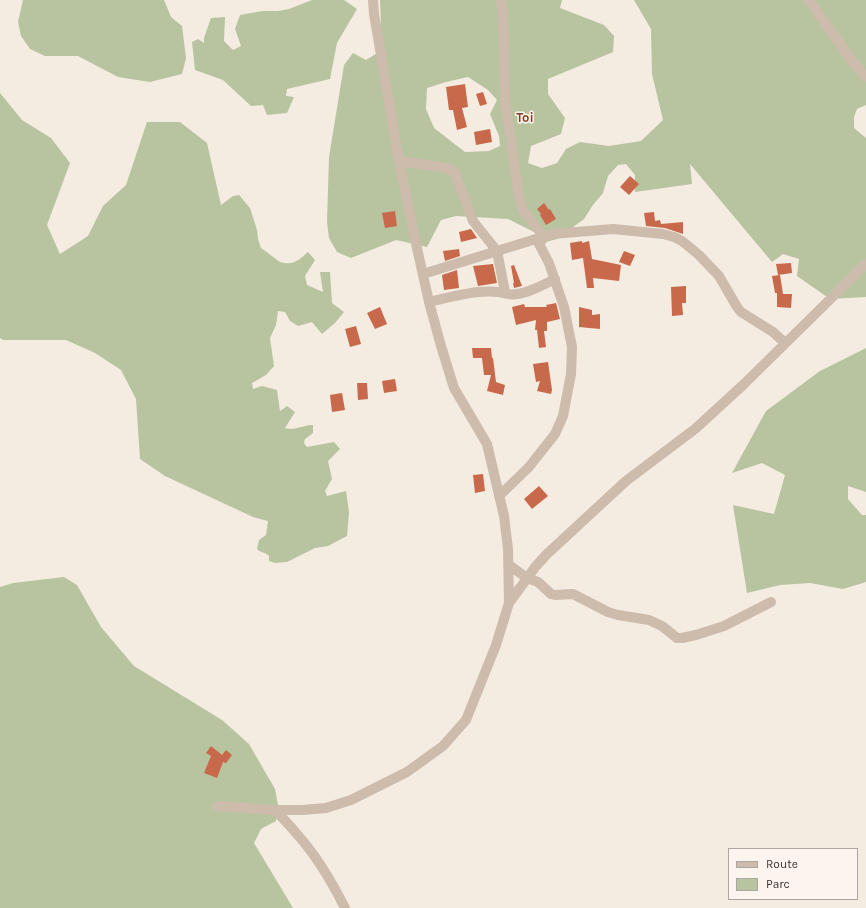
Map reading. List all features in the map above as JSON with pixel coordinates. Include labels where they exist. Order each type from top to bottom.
[{"type":"street","points":[[373,0],[374,14],[399,161],[429,302],[454,388],[487,444],[504,516],[509,565],[510,602]]},
{"type":"street","points":[[501,0],[503,14],[505,100],[520,197],[523,210],[544,237]]},
{"type":"street","points":[[809,0],[852,61],[866,78]]},
{"type":"street","points":[[399,161],[452,170],[455,173],[473,221],[497,251],[505,292]]},
{"type":"street","points":[[423,274],[552,234],[613,229],[663,234],[674,237],[699,255],[719,276],[741,312],[768,329],[785,343]]},
{"type":"street","points":[[499,496],[528,467],[554,434],[563,416],[571,374],[572,347],[564,307],[549,263],[539,244],[544,237]]},
{"type":"street","points":[[217,806],[275,810],[326,808],[351,800],[407,772],[443,746],[466,720],[496,645],[510,602],[547,554],[605,500],[641,469],[694,429],[742,386],[866,264]]},
{"type":"street","points":[[429,302],[477,292],[505,292],[508,294],[529,290],[555,279]]},
{"type":"street","points":[[509,565],[527,578],[538,582],[551,594],[573,594],[608,612],[649,620],[662,626],[677,638],[696,635],[724,626],[771,602]]},
{"type":"street","points":[[275,810],[297,833],[317,860],[336,890],[345,908]]},
{"type":"green space","points":[[23,0],[164,0],[171,17],[182,26],[186,58],[182,74],[150,82],[118,77],[78,56],[45,56],[30,49],[21,36],[18,22]]},
{"type":"green space","points":[[312,0],[344,0],[357,9],[337,43],[330,79],[287,89],[286,96],[294,97],[287,113],[267,115],[263,105],[251,106],[223,80],[195,70],[192,42],[198,39],[204,43],[204,38],[211,18],[225,17],[224,41],[233,50],[241,46],[235,29],[240,15],[262,11],[289,9]]},
{"type":"green space","points":[[380,0],[562,0],[560,8],[604,25],[614,36],[613,52],[548,79],[548,94],[565,118],[561,134],[531,146],[528,163],[542,168],[557,163],[566,149],[580,142],[609,146],[641,141],[663,120],[652,74],[651,29],[634,0],[866,0],[866,105],[857,109],[854,117],[854,128],[866,138],[866,297],[830,299],[797,276],[799,259],[783,254],[772,262],[690,164],[692,184],[635,192],[635,175],[626,164],[618,165],[608,176],[603,193],[584,219],[557,239],[539,244],[544,237],[508,219],[456,216],[441,220],[427,247],[396,240],[351,258],[337,252],[329,238],[327,222],[329,157],[344,65],[353,53],[366,60],[382,50]],"holes":[[[468,77],[488,90],[497,100],[490,114],[499,136],[500,146],[489,151],[465,152],[434,128],[426,109],[427,88]]]},
{"type":"green space","points":[[0,93],[22,120],[51,138],[70,163],[47,225],[60,254],[88,236],[103,206],[126,185],[147,122],[180,122],[207,143],[221,205],[233,196],[239,195],[250,208],[261,248],[280,262],[285,263],[296,262],[308,252],[315,260],[305,276],[307,285],[323,292],[320,272],[330,272],[332,303],[344,312],[335,323],[322,334],[312,322],[298,326],[290,321],[285,312],[278,311],[276,325],[270,338],[274,366],[266,375],[252,383],[253,389],[262,386],[277,390],[280,411],[287,406],[295,412],[285,428],[292,429],[313,425],[313,433],[305,439],[304,443],[307,447],[334,442],[340,449],[328,461],[332,479],[325,491],[327,496],[346,491],[349,512],[347,536],[328,546],[315,548],[287,562],[275,563],[269,561],[269,556],[257,549],[259,540],[266,535],[268,521],[253,517],[165,476],[140,459],[136,399],[121,370],[95,353],[66,340],[3,340],[0,338]]},
{"type":"green space","points":[[866,348],[866,492],[848,486],[848,499],[862,515],[866,515],[866,582],[843,589],[810,583],[780,585],[747,593],[733,505],[774,514],[785,475],[762,463],[732,473],[766,411],[820,371]]},
{"type":"green space","points":[[64,577],[77,585],[101,627],[134,666],[222,720],[249,744],[275,789],[278,805],[276,821],[261,829],[254,843],[293,908],[0,908],[0,587],[13,583]]},
{"type":"building","points":[[465,84],[468,107],[462,108],[467,127],[457,130],[453,110],[449,110],[446,87]]},
{"type":"building","points":[[483,92],[487,104],[480,106],[476,94]]},
{"type":"building","points":[[490,129],[492,142],[476,145],[474,132]]},
{"type":"building","points":[[630,176],[639,184],[629,195],[620,187]]},
{"type":"building","points":[[544,203],[556,219],[546,225],[537,209]]},
{"type":"building","points":[[395,211],[397,226],[385,228],[382,213]]},
{"type":"building","points":[[654,212],[655,221],[660,220],[661,224],[683,222],[683,234],[665,228],[646,226],[644,213]]},
{"type":"building","points":[[471,229],[477,238],[461,242],[459,232]]},
{"type":"building","points":[[582,241],[582,243],[589,241],[592,259],[621,265],[619,281],[593,278],[594,288],[587,288],[583,258],[572,260],[570,243]]},
{"type":"building","points":[[459,249],[460,256],[445,261],[443,251]]},
{"type":"building","points":[[624,251],[635,255],[630,266],[619,262]]},
{"type":"building","points":[[791,263],[792,273],[778,275],[776,264]]},
{"type":"building","points":[[493,264],[497,283],[478,286],[473,266]]},
{"type":"building","points":[[514,265],[522,286],[514,288],[511,266]]},
{"type":"building","points":[[457,270],[459,288],[444,290],[442,275]]},
{"type":"building","points":[[780,275],[783,294],[792,294],[791,308],[777,307],[777,293],[775,293],[772,276]]},
{"type":"building","points":[[686,286],[686,303],[682,303],[683,315],[672,316],[671,287]]},
{"type":"building","points":[[556,303],[560,319],[547,322],[547,331],[544,331],[546,347],[539,348],[537,330],[535,330],[536,320],[516,325],[512,307],[524,304],[525,307],[547,307],[546,305]]},
{"type":"building","points":[[380,307],[387,324],[375,329],[367,313]]},
{"type":"building","points":[[579,307],[592,310],[592,315],[600,314],[600,329],[579,327]]},
{"type":"building","points":[[356,326],[361,344],[350,347],[345,329]]},
{"type":"building","points":[[472,348],[491,348],[496,382],[505,385],[503,395],[487,391],[491,375],[484,375],[482,358],[473,358]]},
{"type":"building","points":[[548,362],[552,390],[551,394],[537,391],[540,381],[536,382],[533,364]]},
{"type":"building","points":[[395,379],[397,391],[384,393],[382,381]]},
{"type":"building","points":[[357,383],[367,383],[368,399],[358,400]]},
{"type":"building","points":[[342,393],[345,410],[332,412],[330,395]]},
{"type":"building","points":[[483,474],[485,491],[475,493],[473,475]]},
{"type":"building","points":[[539,486],[548,496],[532,509],[524,499]]},
{"type":"building","points":[[211,746],[222,755],[226,750],[232,755],[226,763],[223,762],[217,778],[204,773],[211,756],[206,753]]},
{"type":"district","name":"Toi","points":[[525,118]]}]
